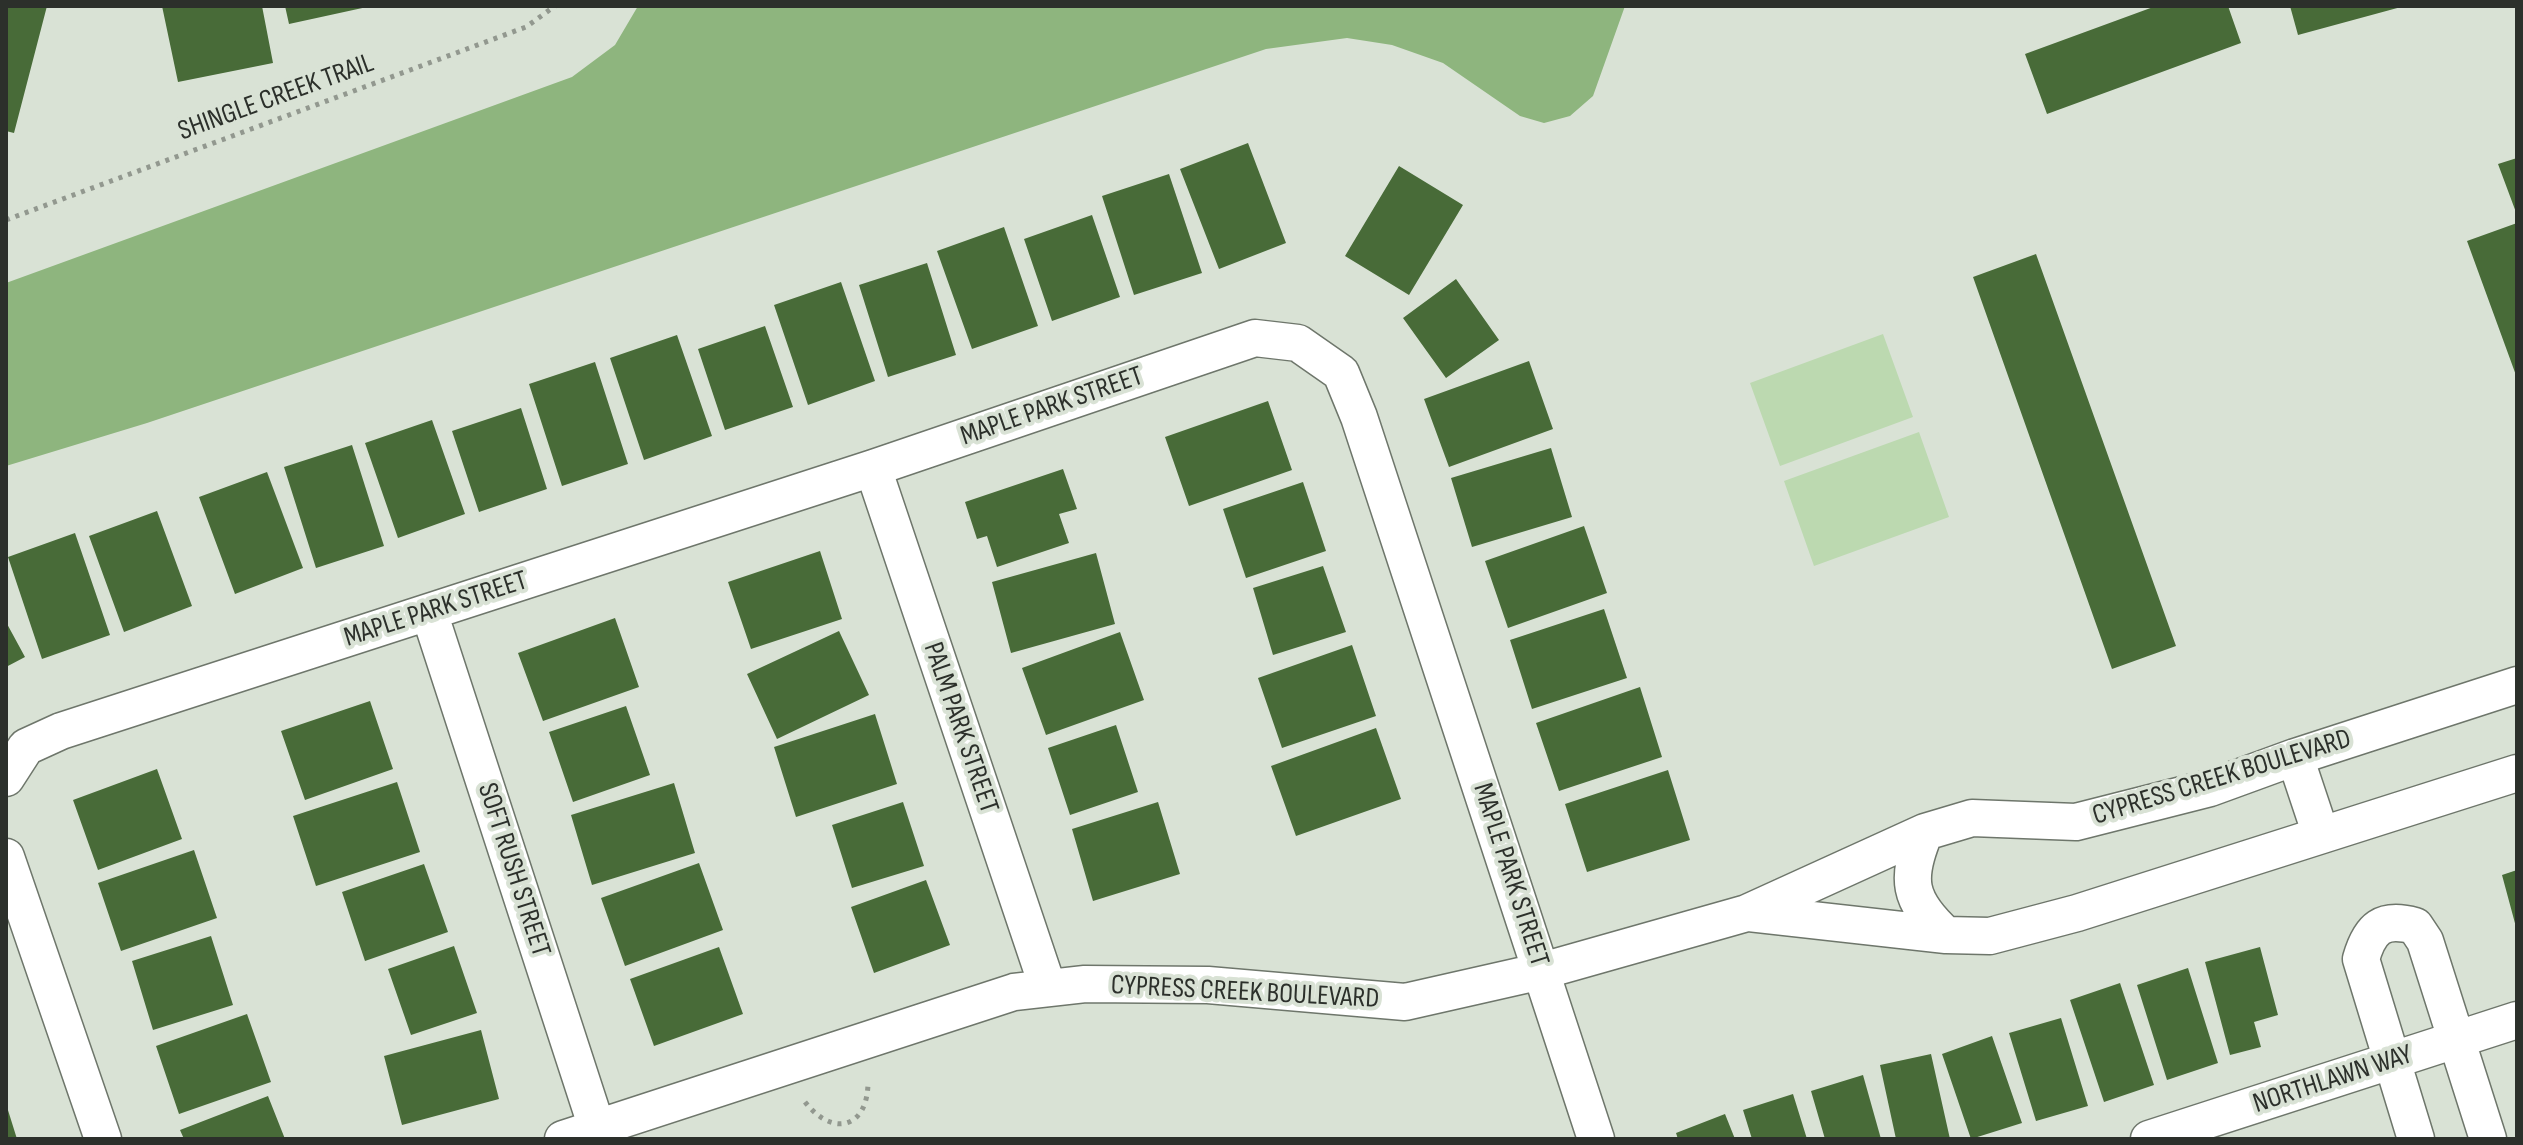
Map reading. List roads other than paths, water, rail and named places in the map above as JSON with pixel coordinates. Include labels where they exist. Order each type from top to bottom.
[{"type":"street","name":"MAPLE PARK STREET","points":[[6,778],[26,747],[61,731],[873,468],[1255,338],[1298,343],[1341,373],[1359,417],[1596,1139]]},
{"type":"street","name":"PALM PARK STREET","points":[[873,468],[1048,988]]},
{"type":"street","name":"SOFT RUSH STREET","points":[[429,612],[597,1128]]},
{"type":"street","name":"CYPRESS CREEK BOULEVARD","points":[[563,1139],[1014,992],[1085,984],[1208,985],[1405,1002],[1542,971],[1747,913],[1925,832],[1972,818],[2076,822],[2210,788],[2517,685]]},
{"type":"street","points":[[2295,757],[2321,835]]},
{"type":"street","name":"CYPRESS CREEK BOULEVARD","points":[[1747,913],[1946,935],[1990,936],[2077,913],[2517,773]]},
{"type":"street","points":[[1925,832],[1914,858],[1913,889],[1923,915],[1946,935]]},
{"type":"street","points":[[6,857],[103,1139]]},
{"type":"street","points":[[2416,1139],[2361,959],[2367,939],[2382,925],[2398,921],[2415,926],[2425,941],[2488,1139]]},
{"type":"street","name":"NORTHLAWN WAY","points":[[2149,1139],[2517,1020]]}]
